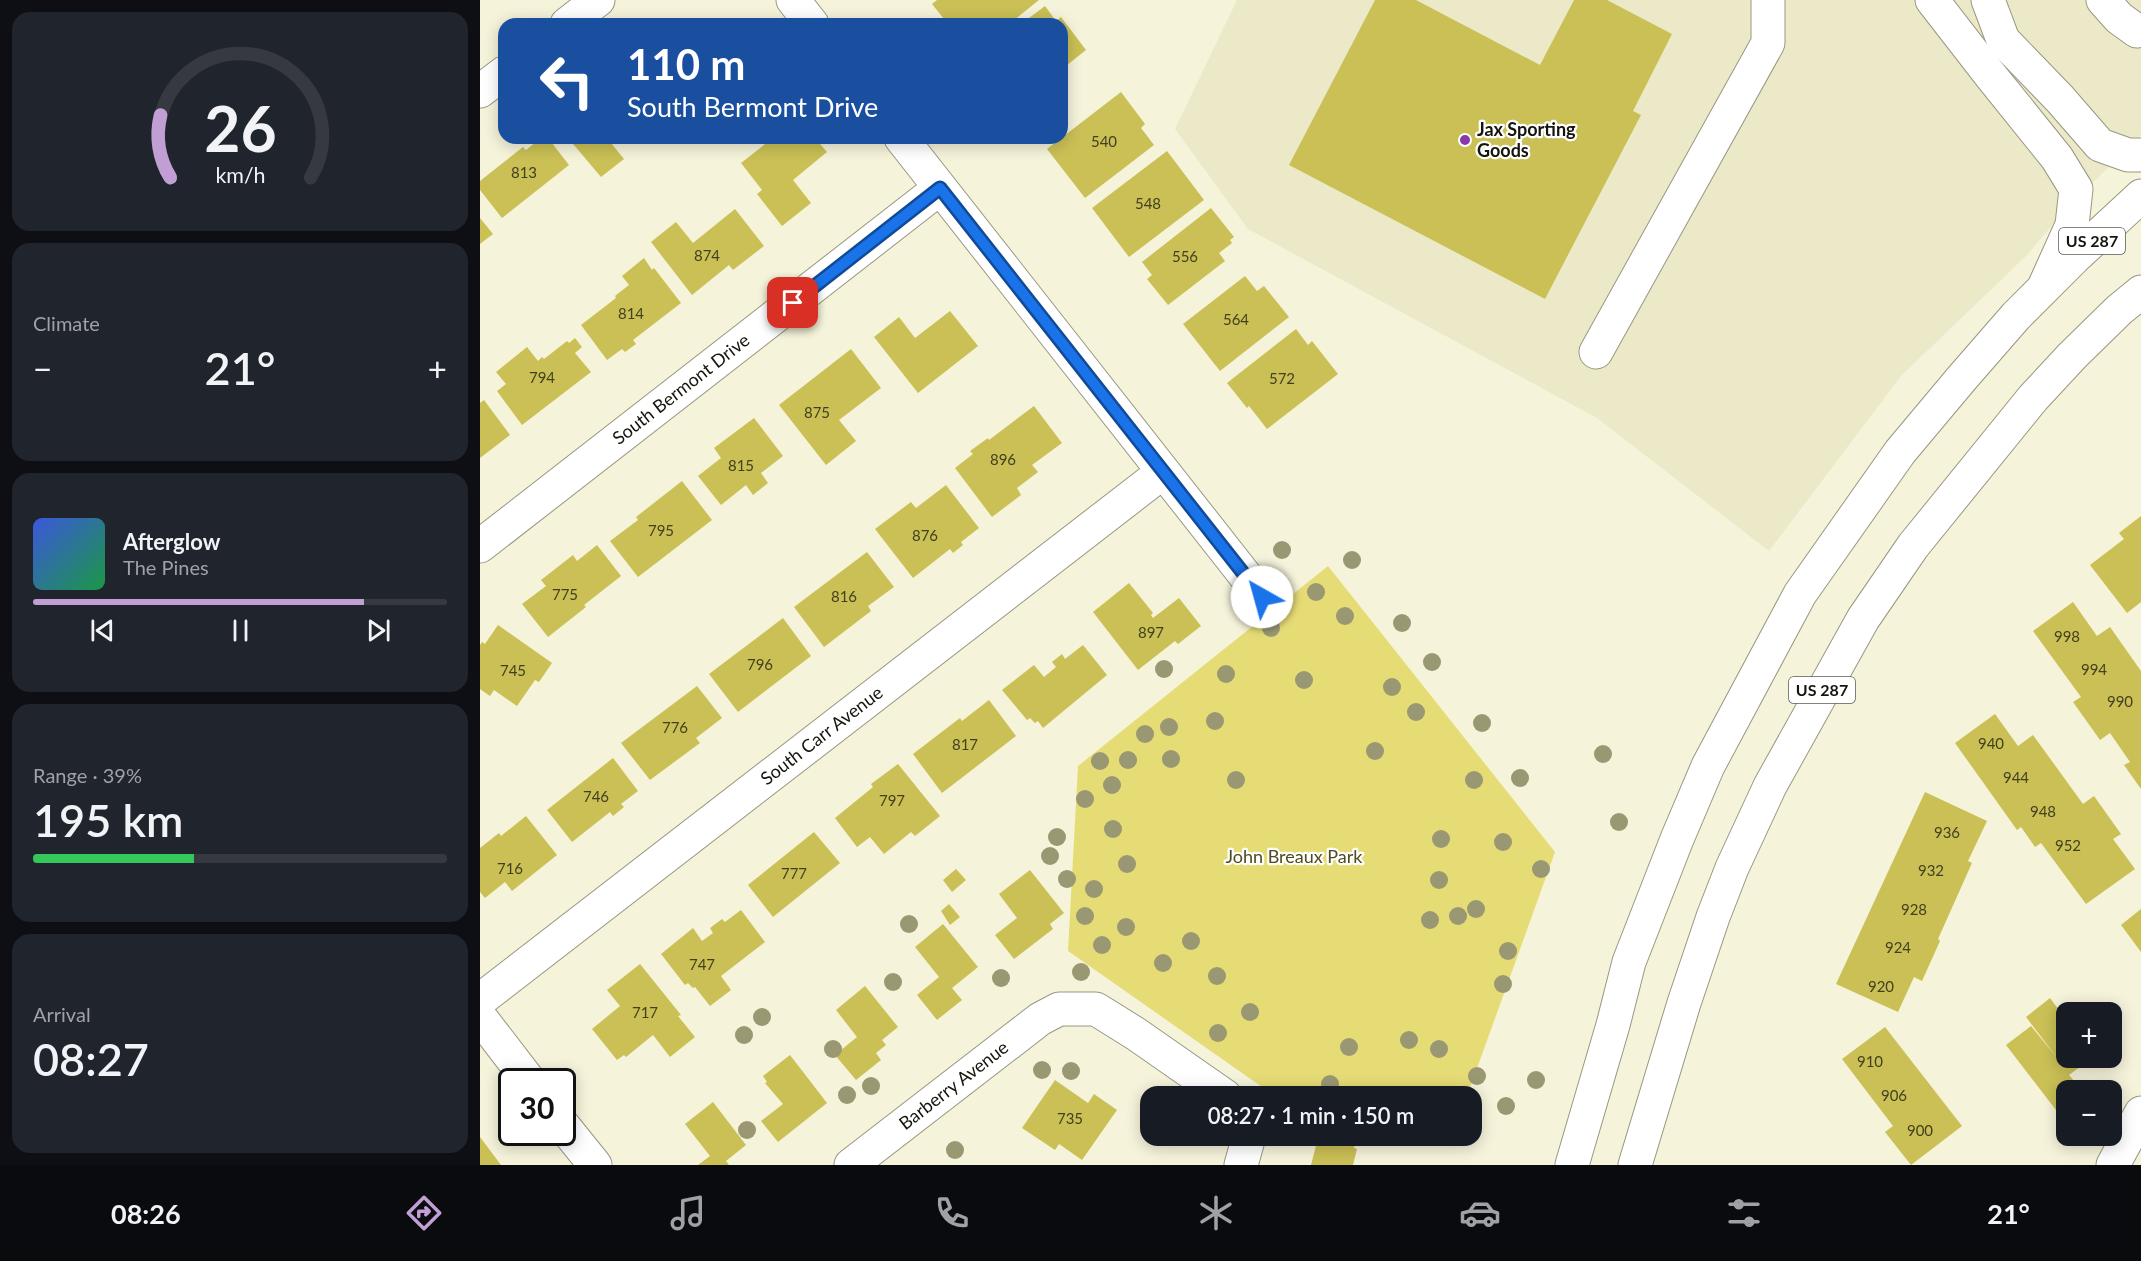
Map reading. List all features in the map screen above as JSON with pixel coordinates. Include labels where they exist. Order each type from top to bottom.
[{"type":"street","points":[[575,18],[598,0]]},
{"type":"street","points":[[793,0],[807,18]]},
{"type":"street","points":[[1596,352],[1768,43],[1768,0]]},
{"type":"street","points":[[1932,0],[1951,14],[2057,158],[2076,189],[2072,225],[2045,287]]},
{"type":"street","points":[[1988,0],[2004,40],[2100,145],[2128,155],[2141,155]]},
{"type":"street","points":[[2103,0],[2119,18],[2137,31],[2141,30]]},
{"type":"street","points":[[480,91],[498,78]]},
{"type":"street","points":[[906,144],[1262,597]]},
{"type":"street","name":"South Bermont Drive","points":[[480,546],[940,188]]},
{"type":"street","name":"US 287","points":[[1572,1165],[1629,962],[1708,766],[1800,594],[1900,452],[1977,360],[2045,287],[2141,196]]},
{"type":"street","name":"US 287","points":[[1635,1165],[1652,1102],[1684,1002],[1732,868],[1770,786],[1863,618],[1913,546],[2033,398],[2072,356],[2141,292]]},
{"type":"street","name":"South Carr Avenue","points":[[480,1000],[1163,472]]},
{"type":"street","name":"Barberry Avenue","points":[[851,1165],[1040,1019],[1059,1008],[1095,1009],[1136,1034],[1211,1086]]},
{"type":"street","points":[[480,1017],[519,1068]]},
{"type":"street","points":[[2113,1165],[2141,1113]]},
{"type":"street","points":[[576,1141],[595,1165]]},
{"type":"street","points":[[1241,1165],[1246,1146]]},
{"type":"shaded area","points":[[1237,0],[2141,0],[2141,135],[2066,209],[2027,255],[1901,376],[1769,551],[1597,418],[1248,229],[1175,129]]},
{"type":"green space","name":"John Breaux Park","points":[[1328,566],[1555,852],[1471,1086],[1261,1086],[1068,951],[1078,766]]},
{"type":"building","points":[[937,0],[1039,0],[1016,18],[943,18],[932,4]]},
{"type":"building","name":"Jax Sporting Goods","points":[[1375,0],[1416,0],[1540,65],[1574,0],[1607,0],[1672,34],[1633,111],[1641,115],[1545,299],[1289,165]]},
{"type":"building","points":[[1045,6],[1054,18],[1029,18]]},
{"type":"building","points":[[1068,26],[1086,50],[1068,64]]},
{"type":"building","points":[[1121,92],[1145,124],[1141,128],[1154,145],[1085,198],[1047,149],[1053,144],[1068,144],[1068,133]]},
{"type":"building","points":[[534,144],[553,144],[569,165],[502,218],[480,190],[480,181],[523,147],[526,150]]},
{"type":"building","points":[[573,144],[612,144],[624,159],[601,177]]},
{"type":"building","points":[[765,144],[820,144],[827,152],[793,180],[811,203],[782,226],[757,194],[762,190],[741,163]]},
{"type":"building","points":[[1167,151],[1204,200],[1129,257],[1092,208]]},
{"type":"building","points":[[1211,208],[1234,237],[1230,240],[1232,243],[1219,253],[1225,261],[1168,305],[1147,279],[1152,275],[1142,262]]},
{"type":"building","points":[[735,209],[764,246],[733,270],[729,265],[692,295],[651,242],[676,222],[693,243]]},
{"type":"building","points":[[480,218],[493,234],[480,244]]},
{"type":"building","points":[[644,258],[681,303],[633,340],[636,344],[625,352],[622,349],[607,360],[581,325],[629,285],[622,276]]},
{"type":"building","points":[[1245,276],[1257,291],[1264,286],[1289,317],[1220,371],[1183,324]]},
{"type":"building","points":[[950,311],[978,346],[918,393],[874,337],[899,317],[915,338]]},
{"type":"building","points":[[1296,329],[1308,345],[1312,341],[1338,374],[1267,429],[1227,383]]},
{"type":"building","points":[[575,338],[582,347],[575,353],[591,372],[522,425],[497,391],[506,384],[496,372],[527,347],[538,361]]},
{"type":"building","points":[[851,349],[881,388],[839,420],[856,441],[826,465],[779,405]]},
{"type":"building","points":[[484,400],[510,435],[480,458],[480,403]]},
{"type":"building","points":[[1034,406],[1062,443],[1032,465],[1038,472],[1017,488],[1021,495],[992,517],[955,468],[973,454],[970,451],[988,438],[989,440]]},
{"type":"building","points":[[754,418],[783,456],[761,473],[768,483],[753,495],[746,485],[721,505],[698,476],[721,458],[714,448]]},
{"type":"building","points":[[682,481],[712,520],[638,577],[610,541]]},
{"type":"building","points":[[946,485],[979,528],[961,542],[963,545],[953,553],[950,549],[913,578],[875,529],[911,502],[916,508]]},
{"type":"building","points":[[2141,516],[2141,602],[2127,613],[2090,565],[2124,539],[2119,533]]},
{"type":"building","points":[[597,545],[621,576],[548,637],[522,604],[546,586],[541,580],[573,555],[577,561]]},
{"type":"building","points":[[867,552],[894,587],[868,606],[871,611],[824,647],[794,607]]},
{"type":"building","points":[[1129,583],[1153,613],[1151,615],[1153,618],[1179,598],[1201,626],[1178,644],[1175,641],[1138,670],[1093,612]]},
{"type":"building","points":[[2073,602],[2097,636],[2110,627],[2141,671],[2141,789],[2124,765],[2130,762],[2110,733],[2100,740],[2073,702],[2081,697],[2033,631]]},
{"type":"building","points":[[783,618],[811,656],[738,712],[709,674]]},
{"type":"building","points":[[498,625],[552,663],[539,682],[535,680],[517,706],[494,690],[490,696],[480,689],[480,645],[482,642],[485,644]]},
{"type":"building","points":[[1083,645],[1107,675],[1043,728],[1038,721],[1035,723],[1030,718],[1027,720],[1002,690],[1034,665],[1044,677],[1056,667],[1052,662],[1062,654],[1065,659]]},
{"type":"building","points":[[697,686],[722,718],[696,738],[700,743],[650,780],[621,743]]},
{"type":"building","points":[[989,700],[1016,736],[942,793],[913,754],[960,718],[962,721]]},
{"type":"building","points":[[1995,714],[2018,746],[2033,735],[2083,804],[2094,796],[2121,834],[2113,839],[2135,869],[2086,904],[2041,843],[2035,847],[2021,827],[2017,830],[1955,743]]},
{"type":"building","points":[[613,758],[638,791],[621,804],[624,807],[613,816],[610,812],[572,842],[547,810]]},
{"type":"building","points":[[898,764],[940,816],[915,836],[911,832],[884,854],[870,837],[857,847],[835,818],[873,787],[871,784]]},
{"type":"building","points":[[1925,792],[1987,821],[1968,861],[1972,863],[1922,981],[1914,977],[1898,1012],[1836,984]]},
{"type":"building","points":[[526,816],[557,855],[512,891],[505,882],[485,898],[480,892],[480,848],[499,833],[501,836]]},
{"type":"building","points":[[814,832],[840,863],[773,917],[748,885]]},
{"type":"building","points":[[956,869],[966,880],[952,892],[943,880]]},
{"type":"building","points":[[1030,870],[1064,913],[1050,924],[1053,929],[1014,959],[995,935],[1017,918],[999,894]]},
{"type":"building","points":[[949,904],[960,917],[950,925],[941,911]]},
{"type":"building","points":[[2141,909],[2141,952],[2121,925]]},
{"type":"building","points":[[741,910],[765,942],[721,976],[731,990],[710,1006],[695,987],[693,988],[688,983],[685,985],[661,954],[693,928],[702,941],[713,933],[710,928],[722,919],[725,922]]},
{"type":"building","points":[[943,924],[978,967],[952,988],[962,1000],[937,1020],[917,995],[939,977],[915,947]]},
{"type":"building","points":[[640,964],[681,1015],[678,1016],[695,1037],[670,1057],[653,1035],[626,1057],[624,1055],[617,1060],[592,1029],[620,1006],[607,990]]},
{"type":"building","points":[[865,986],[898,1027],[882,1040],[886,1045],[876,1053],[881,1060],[856,1080],[835,1055],[857,1037],[836,1010]]},
{"type":"building","points":[[2050,998],[2056,1006],[2056,1056],[2026,1017]]},
{"type":"building","points":[[2031,1026],[2056,1057],[2056,1068],[2078,1068],[2069,1075],[2073,1080],[2056,1080],[2056,1110],[2006,1045]]},
{"type":"building","points":[[1885,1027],[1962,1126],[1911,1165],[1885,1132],[1893,1126],[1842,1059]]},
{"type":"building","points":[[790,1055],[827,1103],[778,1142],[761,1121],[783,1104],[765,1083],[767,1082],[763,1076]]},
{"type":"building","points":[[1055,1080],[1088,1103],[1094,1094],[1117,1110],[1082,1160],[1059,1144],[1055,1150],[1022,1128]]},
{"type":"building","points":[[713,1102],[746,1145],[726,1161],[729,1165],[698,1165],[710,1156],[685,1124]]},
{"type":"building","points":[[480,1137],[501,1165],[480,1165]]},
{"type":"building","points":[[1316,1146],[1354,1146],[1357,1149],[1353,1165],[1311,1165]]},
{"type":"place","name":"Jax Sporting Goods","points":[[1465,140]]},
{"type":"route","points":[[793,303],[940,188],[1262,597]]}]
